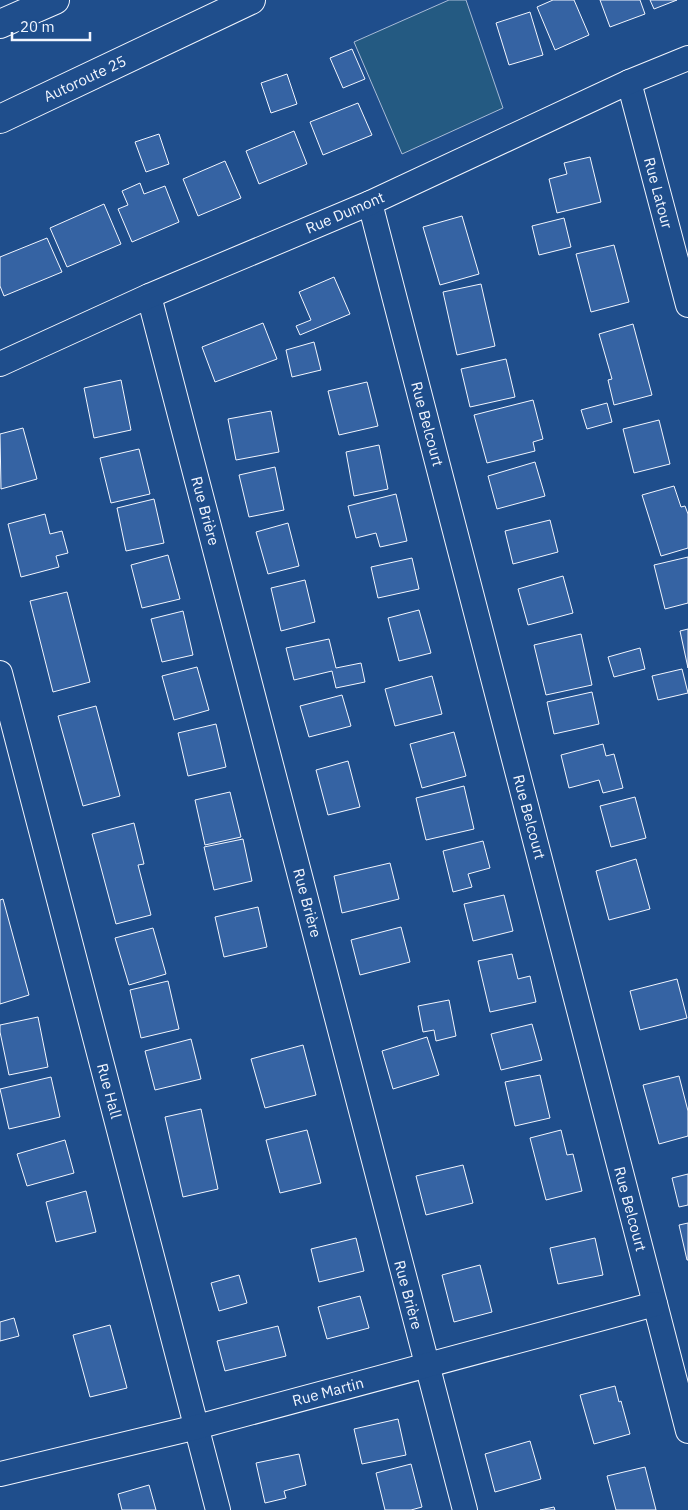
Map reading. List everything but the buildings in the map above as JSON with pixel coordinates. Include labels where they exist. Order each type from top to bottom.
[{"type":"highway","points":[[0,24],[54,0]]},
{"type":"highway","name":"Autoroute 25","points":[[0,119],[251,0]]},
{"type":"street","name":"Rue Dumont","points":[[0,364],[149,296],[370,202],[629,82],[688,58]]},
{"type":"street","name":"Rue Latour","points":[[629,82],[688,305]]},
{"type":"street","name":"Rue Belcourt","points":[[370,202],[688,1430]]},
{"type":"street","name":"Rue Brière","points":[[149,296],[465,1510]]},
{"type":"street","name":"Rue Hall","points":[[0,673],[218,1510]]},
{"type":"street","name":"Rue Martin","points":[[0,1474],[197,1427],[655,1304]]},
{"type":"shaded area","points":[[449,0],[466,0],[503,108],[402,154],[354,42]]}]
